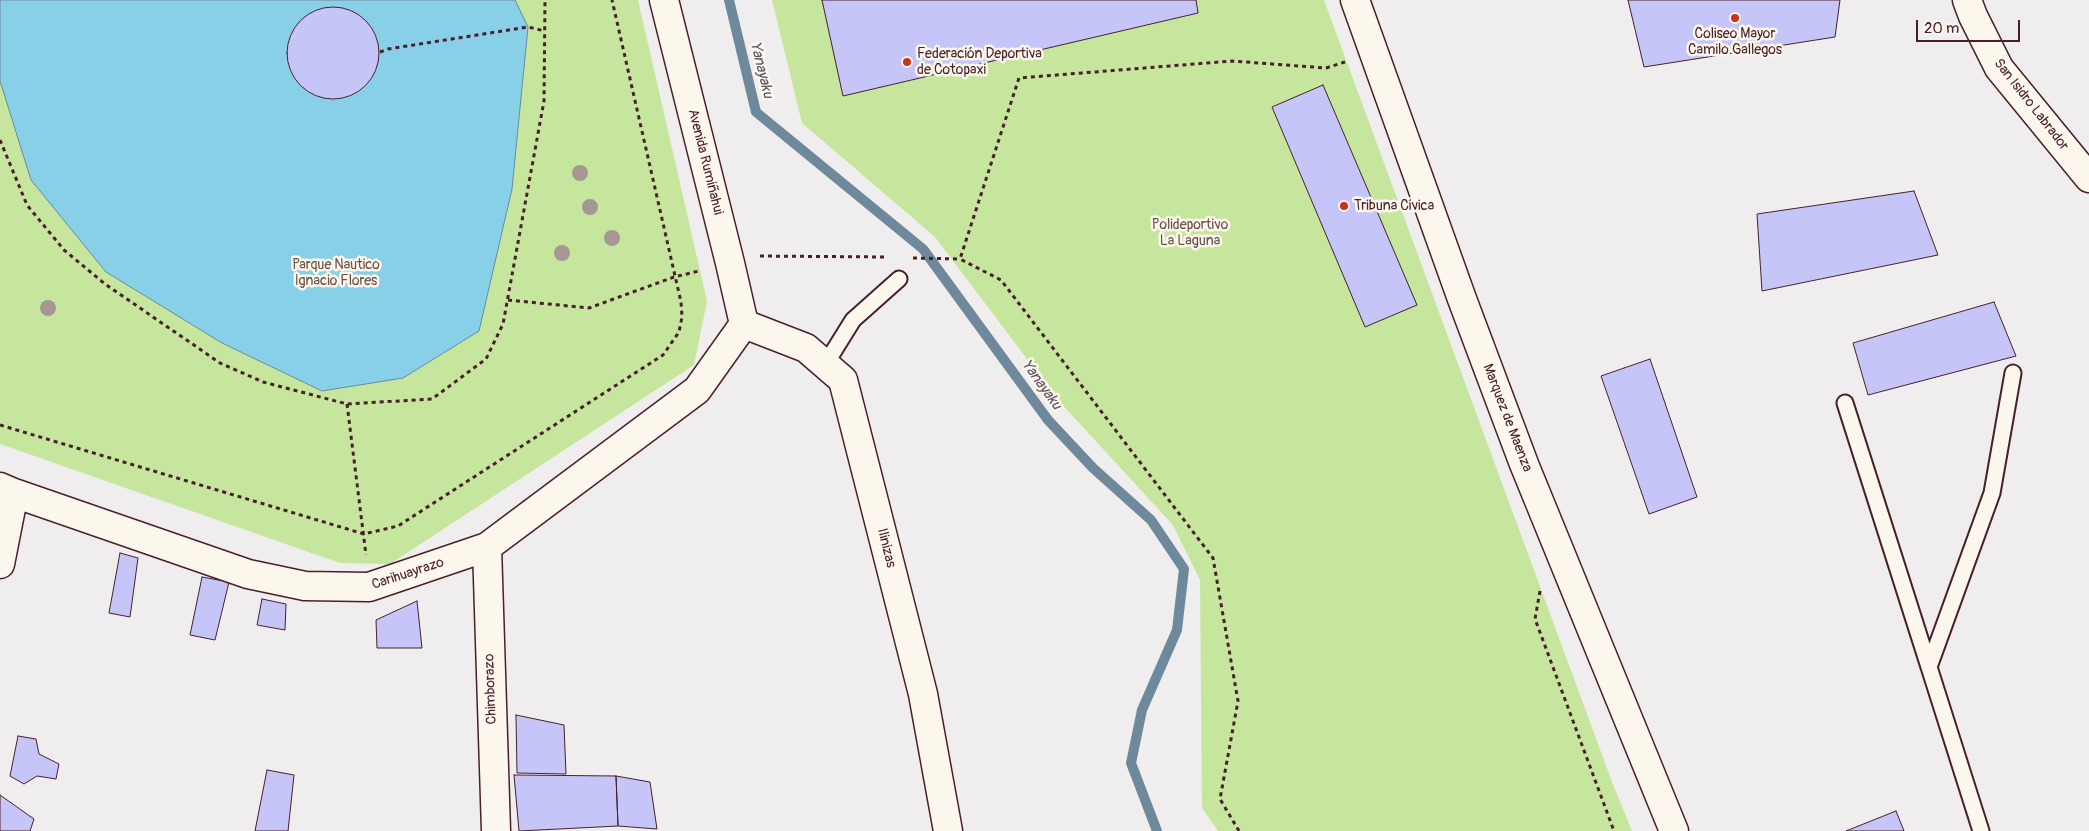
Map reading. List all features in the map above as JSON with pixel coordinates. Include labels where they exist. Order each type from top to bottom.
[{"type":"street","name":"Avenida Rumiñahui","points":[[664,0],[744,324]]},
{"type":"street","name":"Marquez de Maenza","points":[[1355,0],[1462,299],[1524,464],[1674,831]]},
{"type":"street","name":"San Isidro Labrador","points":[[1967,0],[1972,16],[1999,68],[2089,178]]},
{"type":"street","name":"Ilinizas","points":[[744,324],[806,348],[844,380],[923,694],[948,831]]},
{"type":"street","name":"Carihuayrazo","points":[[7,490],[248,574],[305,586],[369,588],[487,547],[697,390],[744,324]]},
{"type":"street","points":[[0,564],[7,490]]},
{"type":"street","name":"Chimborazo","points":[[487,547],[496,831]]},
{"type":"lane","points":[[826,365],[853,320],[899,279]]},
{"type":"lane","points":[[1929,667],[1992,493],[2013,373]]},
{"type":"lane","points":[[1845,403],[1981,831]]},
{"type":"path","points":[[0,140],[26,205],[64,250],[105,284],[220,363],[264,382],[347,404],[432,399],[486,359],[503,324],[544,102],[545,0]]},
{"type":"path","points":[[0,425],[364,534],[398,526],[662,355],[679,332],[682,317],[681,302],[612,0]]},
{"type":"path","points":[[380,52],[528,27],[546,31]]},
{"type":"path","points":[[960,259],[1019,78],[1232,61],[1326,68],[1374,54]]},
{"type":"path","points":[[508,300],[589,308],[674,277],[765,255],[892,257]]},
{"type":"path","points":[[911,258],[960,259],[1001,280],[1213,558],[1238,701],[1220,799],[1239,831]]},
{"type":"path","points":[[347,404],[369,588]]},
{"type":"path","points":[[1541,584],[1535,620],[1614,831]]},
{"type":"green space","name":"Parque Nautico Ignacio Flores","points":[[0,0],[638,0],[707,301],[694,365],[390,564],[340,563],[0,444]]},
{"type":"green space","name":"Polideportivo La Laguna","points":[[772,0],[1324,0],[1612,782],[1632,831],[1218,831],[1202,808],[1200,580],[1173,525],[1058,400],[935,237],[802,123]]},
{"type":"water","name":"Parque Nautico Ignacio Flores","points":[[0,0],[515,0],[528,27],[512,189],[479,331],[403,378],[322,391],[222,343],[106,272],[31,180],[0,81]]},
{"type":"building","name":"Federación Deportiva de Cotopaxi","points":[[822,0],[1196,0],[1198,13],[843,96]]},
{"type":"building","name":"Coliseo Mayor Camilo Gallegos","points":[[1628,0],[1840,0],[1835,37],[1644,67]]},
{"type":"building","points":[[324,7],[342,7],[359,14],[372,27],[379,44],[379,62],[372,79],[359,92],[342,99],[324,99],[307,92],[294,79],[287,62],[287,44],[294,27],[307,14]]},
{"type":"building","name":"Tribuna Civica","points":[[1323,85],[1417,305],[1365,327],[1272,107]]},
{"type":"building","points":[[1914,191],[1938,255],[1762,291],[1757,214]]},
{"type":"building","points":[[1994,302],[2016,356],[1868,395],[1853,343]]},
{"type":"building","points":[[1650,359],[1697,497],[1649,514],[1601,376]]},
{"type":"building","points":[[120,553],[138,558],[130,617],[109,613]]},
{"type":"building","points":[[202,577],[229,582],[215,640],[190,635]]},
{"type":"building","points":[[262,599],[286,604],[285,630],[257,625]]},
{"type":"building","points":[[417,601],[422,648],[377,648],[376,620]]},
{"type":"building","points":[[516,715],[564,725],[566,774],[517,773]]},
{"type":"building","points":[[18,736],[36,739],[39,754],[59,764],[56,779],[37,776],[24,784],[10,776]]},
{"type":"building","points":[[267,770],[294,775],[288,831],[255,831]]},
{"type":"building","points":[[514,775],[616,776],[618,826],[519,831]]},
{"type":"building","points":[[616,776],[650,782],[657,829],[618,826]]},
{"type":"building","points":[[0,795],[34,819],[30,831],[0,831]]},
{"type":"building","points":[[1896,811],[1904,831],[1846,831]]},
{"type":"waterway","name":"Yanayaku","points":[[729,0],[756,112],[923,249],[1048,420],[1093,468],[1151,520],[1184,569],[1177,630],[1142,710],[1131,763],[1157,831]]},
{"type":"place","name":"Coliseo Mayor Camilo Gallegos","points":[[1735,18]]},
{"type":"place","name":"Federación Deportiva de Cotopaxi","points":[[907,62]]},
{"type":"place","name":"Tribuna Civica","points":[[1344,206]]}]
